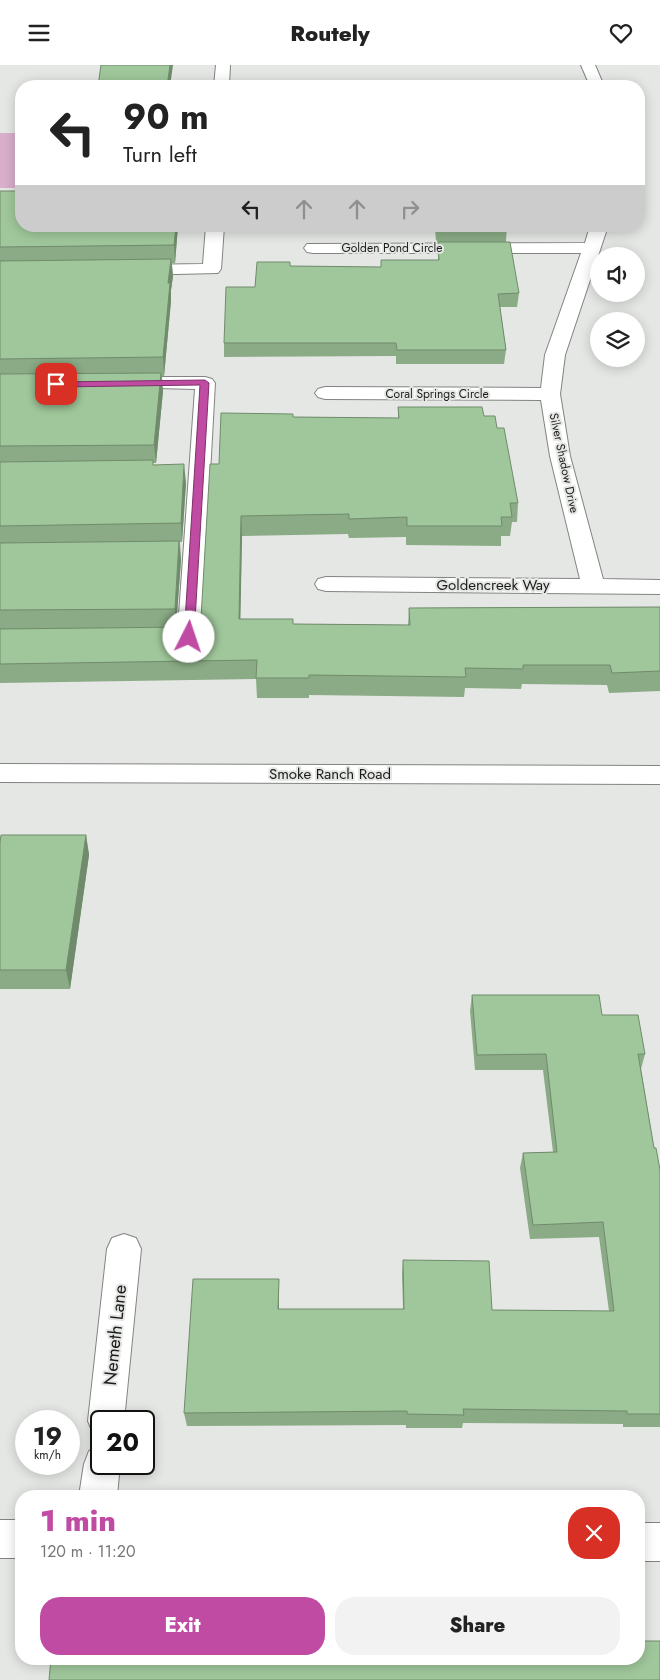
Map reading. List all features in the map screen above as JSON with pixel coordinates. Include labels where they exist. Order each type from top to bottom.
[{"type":"street","points":[[222,80],[223,65]]},
{"type":"street","points":[[588,65],[594,80]]},
{"type":"street","points":[[116,270],[212,269],[214,232]]},
{"type":"street","name":"Silver Shadow Drive","points":[[591,247],[597,232]]},
{"type":"street","name":"Golden Pond Circle","points":[[313,248],[590,248]]},
{"type":"street","name":"Silver Shadow Drive","points":[[590,251],[555,355],[550,394],[560,456],[593,586]]},
{"type":"street","points":[[107,384],[205,383],[189,471],[184,551],[189,637],[139,637]]},
{"type":"street","name":"Coral Springs Circle","points":[[325,393],[550,394]]},
{"type":"street","name":"Goldencreek Way","points":[[326,584],[660,587]]},
{"type":"street","name":"Smoke Ranch Road","points":[[0,773],[660,775]]},
{"type":"street","name":"Nemeth Lane","points":[[107,1410],[124,1249]]},
{"type":"street","points":[[99,1490],[101,1475]]},
{"type":"street","points":[[0,1539],[15,1539]]},
{"type":"street","points":[[645,1542],[660,1542]]},
{"type":"shaded area","points":[[0,133],[15,133],[15,188],[0,188]]},
{"type":"building","points":[[101,65],[170,65],[168,80],[99,80]]},
{"type":"building","points":[[0,191],[15,191],[15,232],[175,232],[174,245],[0,247]]},
{"type":"building","points":[[438,242],[510,242],[519,293],[498,294],[506,350],[397,350],[396,343],[224,343],[226,287],[255,287],[257,262],[290,262],[290,266],[381,267],[381,260],[439,260]]},
{"type":"building","points":[[171,259],[163,357],[0,359],[0,261]]},
{"type":"building","points":[[161,373],[154,445],[0,446],[0,374]]},
{"type":"building","points":[[398,407],[482,407],[484,416],[495,416],[497,428],[504,428],[518,503],[510,503],[512,517],[501,517],[502,526],[407,526],[407,517],[349,519],[349,514],[241,516],[239,619],[293,619],[293,624],[410,625],[409,608],[660,607],[660,671],[612,673],[610,665],[523,665],[523,669],[465,668],[466,677],[309,675],[309,678],[256,678],[257,660],[0,664],[0,629],[187,627],[197,624],[201,618],[210,464],[219,464],[221,413],[293,414],[293,417],[399,418]]},
{"type":"building","points":[[153,460],[153,465],[184,464],[181,523],[0,526],[0,462]]},
{"type":"building","points":[[179,541],[175,609],[0,610],[0,543]]},
{"type":"building","points":[[1,835],[86,835],[66,970],[0,970]]},
{"type":"building","points":[[472,995],[599,995],[602,1015],[638,1015],[645,1054],[638,1054],[654,1148],[656,1148],[660,1170],[660,1414],[627,1414],[627,1411],[463,1409],[464,1415],[407,1414],[407,1411],[184,1413],[193,1279],[279,1279],[278,1309],[404,1309],[403,1260],[489,1261],[492,1310],[614,1311],[603,1222],[533,1225],[523,1153],[557,1152],[546,1054],[477,1055]]},
{"type":"building","points":[[645,1641],[660,1641],[660,1680],[49,1680],[50,1665],[645,1665]]},
{"type":"route","points":[[56,384],[205,383],[189,637]]}]
